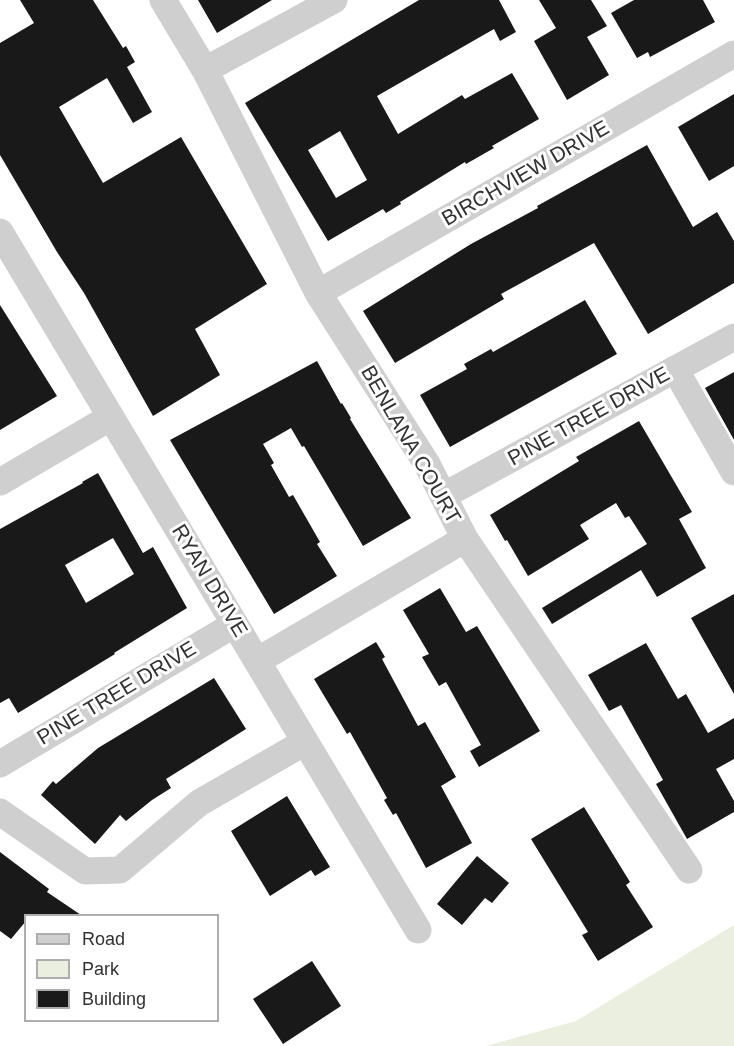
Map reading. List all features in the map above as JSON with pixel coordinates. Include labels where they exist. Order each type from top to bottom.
[{"type":"street","name":"BENLANA COURT","points":[[163,0],[205,70],[318,293],[427,464],[465,539],[689,870]]},
{"type":"street","points":[[205,70],[334,0]]},
{"type":"street","name":"BIRCHVIEW DRIVE","points":[[318,293],[734,54]]},
{"type":"street","name":"RYAN DRIVE","points":[[0,232],[418,930]]},
{"type":"street","name":"PINE TREE DRIVE","points":[[443,496],[734,337]]},
{"type":"street","points":[[675,369],[734,472]]},
{"type":"street","points":[[0,482],[111,417]]},
{"type":"street","points":[[257,662],[465,539]]},
{"type":"street","name":"PINE TREE DRIVE","points":[[0,765],[235,624]]},
{"type":"street","points":[[0,812],[85,871],[120,870],[199,803],[305,742]]},
{"type":"green space","points":[[734,925],[734,1046],[486,1046],[576,1021]]},
{"type":"building","points":[[20,0],[93,0],[123,48],[126,46],[135,62],[127,67],[152,112],[133,123],[107,78],[59,107],[103,183],[181,137],[267,284],[195,329],[220,375],[153,416],[84,293],[0,155],[0,43],[34,23]]},
{"type":"building","points":[[198,0],[272,0],[217,33]]},
{"type":"building","points":[[419,0],[499,0],[516,32],[500,41],[494,29],[377,96],[398,134],[462,95],[465,99],[512,73],[539,119],[492,146],[494,148],[466,164],[465,162],[386,213],[383,209],[328,241],[245,103]],"holes":[[[340,131],[367,180],[336,198],[308,150]]]},
{"type":"building","points":[[539,0],[591,0],[607,26],[587,37],[609,75],[567,100],[534,41],[556,28]]},
{"type":"building","points":[[634,0],[703,0],[715,22],[650,57],[648,52],[637,58],[611,13]]},
{"type":"building","points":[[734,94],[734,166],[709,181],[678,127]]},
{"type":"building","points":[[647,145],[693,227],[717,212],[734,241],[734,283],[648,334],[594,243],[501,294],[504,299],[395,363],[363,311],[471,244]]},
{"type":"building","points":[[585,300],[617,354],[450,447],[420,395],[467,369],[464,364],[491,349],[493,352]]},
{"type":"building","points":[[0,305],[57,396],[0,430]]},
{"type":"building","points":[[317,361],[411,518],[363,546],[291,428],[263,444],[274,463],[271,465],[289,497],[293,495],[320,542],[317,544],[337,576],[274,614],[170,440]]},
{"type":"building","points":[[734,372],[734,440],[705,388]]},
{"type":"building","points":[[639,421],[692,512],[679,519],[706,568],[657,597],[641,570],[552,624],[542,608],[647,544],[629,516],[625,518],[616,503],[580,525],[589,539],[528,576],[490,515],[579,461],[576,457]]},
{"type":"building","points":[[98,473],[143,553],[153,547],[187,608],[18,713],[9,698],[0,703],[0,529]],"holes":[[[113,538],[134,574],[86,603],[65,565]]]},
{"type":"building","points":[[440,588],[466,632],[477,626],[540,731],[479,767],[470,751],[481,745],[446,682],[439,686],[422,657],[429,654],[403,610]]},
{"type":"building","points":[[734,594],[734,694],[691,618]]},
{"type":"building","points":[[376,642],[385,657],[382,659],[418,726],[425,722],[456,777],[441,786],[472,843],[426,868],[396,813],[393,815],[384,800],[387,798],[350,732],[347,734],[314,679]]},
{"type":"building","points":[[646,643],[678,699],[686,694],[708,733],[734,718],[734,759],[716,769],[734,801],[734,812],[687,839],[656,784],[663,780],[621,705],[609,711],[588,675]]},
{"type":"building","points":[[214,678],[246,729],[166,779],[171,788],[126,821],[120,815],[95,844],[41,795],[53,781],[56,784],[98,748]]},
{"type":"building","points":[[287,796],[330,867],[315,876],[311,870],[270,896],[231,831]]},
{"type":"building","points":[[584,807],[630,882],[626,885],[653,927],[598,961],[582,935],[588,932],[531,839]]},
{"type":"building","points":[[0,852],[49,889],[47,892],[80,914],[24,914],[24,923],[11,939],[0,931]]},
{"type":"building","points":[[477,856],[509,883],[492,903],[485,898],[462,925],[437,904]]},
{"type":"building","points":[[312,961],[341,1006],[283,1044],[253,999]]}]
